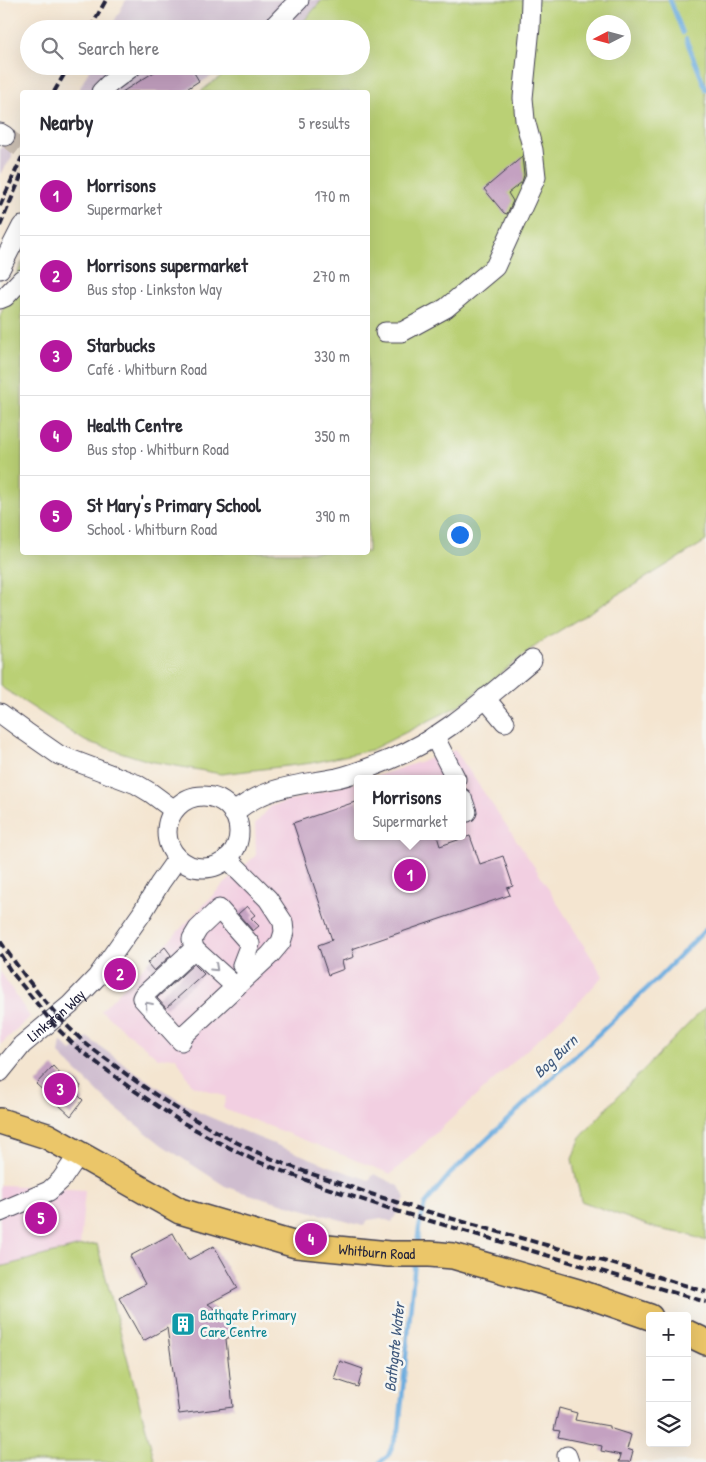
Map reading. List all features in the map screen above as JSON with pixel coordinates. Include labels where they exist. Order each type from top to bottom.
[{"type":"main road","points":[[0,1100],[2,1114],[0,1121]]},
{"type":"main road","name":"Whitburn Road","points":[[0,1121],[47,1136],[180,1211],[296,1245],[394,1254],[453,1256],[578,1292],[646,1316]]},
{"type":"main road","points":[[691,1335],[706,1342]]},
{"type":"street","points":[[280,20],[299,0]]},
{"type":"street","points":[[385,332],[402,332],[446,308],[495,267],[536,177],[533,150],[525,120],[523,98],[531,0]]},
{"type":"street","points":[[103,90],[121,75]]},
{"type":"street","points":[[0,269],[20,230]]},
{"type":"street","points":[[0,299],[5,298],[20,281]]},
{"type":"street","points":[[233,813],[246,803],[276,789],[301,783],[338,778],[365,770],[420,745],[485,698],[532,660]]},
{"type":"street","points":[[485,698],[506,722]]},
{"type":"street","points":[[0,713],[59,755],[136,784],[151,792],[174,810]]},
{"type":"street","points":[[434,736],[454,775]]},
{"type":"street","points":[[205,796],[216,798],[226,804],[238,824],[238,837],[235,848],[228,858],[209,868],[198,868],[177,859],[168,840],[167,830],[169,819],[174,810],[182,802],[193,797],[205,796]]},
{"type":"street","points":[[194,949],[142,998],[181,1041],[185,1034],[251,973],[281,942],[284,932],[283,922],[268,899],[228,858]]},
{"type":"street","name":"Linkston Way","points":[[0,1072],[22,1045],[70,1005],[97,977],[177,859]]},
{"type":"street","points":[[236,987],[194,949],[192,939],[198,929],[219,909],[250,944],[242,965],[251,973]]},
{"type":"street","points":[[0,1212],[49,1191],[61,1180],[78,1154]]},
{"type":"shaded area","points":[[126,0],[322,0],[305,20],[115,20]]},
{"type":"shaded area","points":[[86,75],[213,75],[188,90],[79,90]]},
{"type":"shaded area","points":[[13,130],[12,158],[0,174],[0,149]]},
{"type":"shaded area","points":[[455,750],[536,869],[603,976],[580,1001],[391,1174],[223,1108],[226,1097],[192,1085],[176,1057],[158,1058],[101,1011],[217,891],[256,855],[255,824],[271,806],[354,783],[354,840],[466,840],[466,775],[380,775]]},
{"type":"shaded area","points":[[0,971],[30,1017],[0,1045]]},
{"type":"shaded area","points":[[87,1037],[139,1075],[198,1112],[337,1169],[369,1180],[374,1174],[399,1186],[405,1198],[392,1222],[381,1218],[368,1220],[363,1226],[225,1186],[162,1145],[110,1104],[59,1054],[61,1041],[71,1051]]},
{"type":"shaded area","points":[[0,1185],[85,1190],[80,1246],[0,1267]]},
{"type":"green space","points":[[322,0],[706,0],[706,541],[541,642],[458,706],[371,750],[312,763],[221,774],[149,761],[85,741],[0,685],[0,316],[20,267],[20,555],[370,555],[370,90],[203,90],[224,75],[370,75],[370,20],[305,20]]},
{"type":"green space","points":[[706,1006],[706,1241],[686,1234],[658,1229],[581,1201],[572,1159],[581,1137],[618,1096]]},
{"type":"green space","points":[[97,1244],[155,1462],[0,1462],[0,1267],[80,1246]]},
{"type":"building","points":[[149,75],[195,75],[199,81],[185,90],[125,90]]},
{"type":"building","points":[[522,157],[524,175],[522,182],[508,193],[513,201],[507,214],[504,213],[484,189]]},
{"type":"building","points":[[354,802],[354,840],[438,840],[440,846],[458,840],[466,840],[466,837],[470,836],[480,864],[503,856],[513,886],[507,888],[510,895],[352,949],[354,957],[342,961],[344,969],[328,975],[318,945],[332,940],[293,823]]},
{"type":"building","points":[[247,906],[255,915],[251,918],[259,926],[253,931],[238,914]]},
{"type":"building","points":[[165,947],[171,955],[154,971],[147,963]]},
{"type":"building","points":[[194,964],[204,974],[166,1008],[157,998]]},
{"type":"building","points":[[53,1066],[68,1083],[74,1078],[81,1086],[76,1093],[83,1100],[71,1116],[36,1084]]},
{"type":"building","name":"Bathgate Primary Care Centre","points":[[173,1233],[188,1260],[214,1246],[238,1288],[208,1304],[231,1320],[234,1328],[234,1335],[226,1339],[233,1407],[179,1414],[167,1328],[143,1341],[119,1298],[145,1284],[130,1256]]},
{"type":"building","points":[[340,1361],[363,1369],[358,1387],[334,1379]]},
{"type":"building","points":[[559,1408],[577,1413],[575,1420],[609,1426],[609,1428],[631,1435],[627,1449],[633,1451],[630,1462],[619,1462],[621,1455],[601,1451],[602,1446],[558,1437],[560,1431],[554,1430]]},
{"type":"waterway","points":[[670,0],[683,33]]},
{"type":"waterway","points":[[686,39],[706,90]]},
{"type":"waterway","name":"Bog Burn","points":[[417,1246],[425,1204],[450,1174],[658,978],[706,929]]},
{"type":"waterway","name":"Bathgate Water","points":[[380,1462],[388,1456],[399,1430],[415,1261]]},
{"type":"tunnel","points":[[5,136],[20,147]]},
{"type":"railway","points":[[95,20],[106,0]]},
{"type":"railway","points":[[55,90],[64,75]]},
{"type":"railway","points":[[0,206],[20,161]]},
{"type":"railway","points":[[0,226],[20,179]]},
{"type":"railway","points":[[0,941],[49,1006],[87,1045],[169,1104],[242,1145],[288,1165],[371,1194],[706,1292]]},
{"type":"railway","points":[[0,954],[10,970],[54,1025],[76,1047],[129,1087],[180,1121],[256,1161],[324,1187],[400,1212],[706,1302]]},
{"type":"place","name":"Morrisons","points":[[410,875]]},
{"type":"place","name":"Morrisons supermarket","points":[[120,974]]},
{"type":"place","name":"Starbucks","points":[[60,1089]]},
{"type":"place","name":"St Mary's Primary School","points":[[41,1218]]},
{"type":"place","name":"Health Centre","points":[[311,1239]]},
{"type":"place","name":"Bathgate Primary Care Centre","points":[[183,1324]]}]
